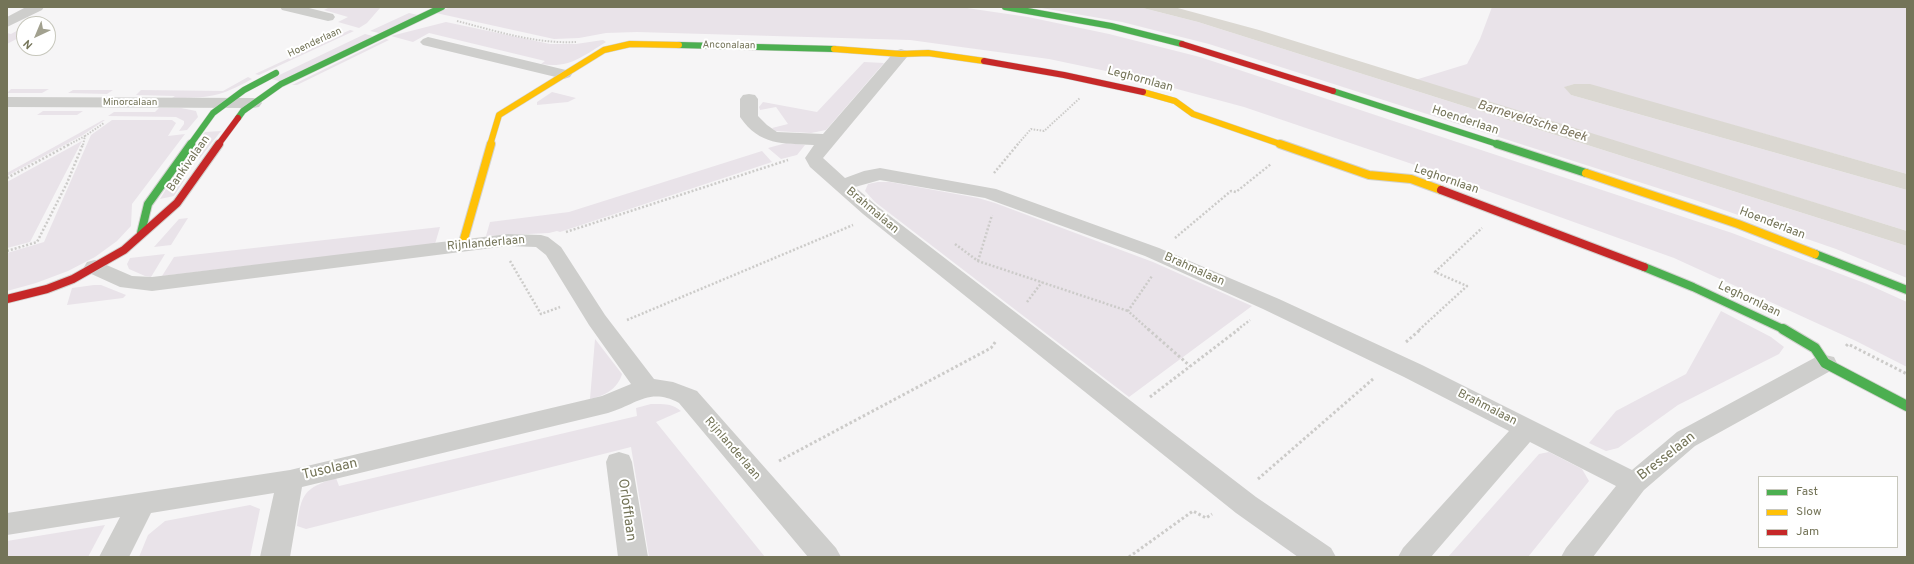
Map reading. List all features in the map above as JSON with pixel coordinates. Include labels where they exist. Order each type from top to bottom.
[{"type":"street","points":[[7,23],[37,7]]},
{"type":"street","points":[[287,7],[328,17]]},
{"type":"street","name":"Hoenderlaan","points":[[253,103],[280,84],[442,7]]},
{"type":"street","name":"Hoenderlaan","points":[[1005,7],[1112,26],[1204,50],[1515,149],[1738,224],[1907,290]]},
{"type":"street","points":[[428,42],[564,74]]},
{"type":"street","name":"Anconalaan","points":[[462,246],[499,115],[604,50],[630,44],[814,47],[901,54]]},
{"type":"street","name":"Leghornlaan","points":[[901,54],[918,52],[982,60],[1099,81],[1165,98],[1175,102],[1193,114],[1369,175],[1411,179],[1568,237],[1693,287],[1794,334],[1815,348],[1825,363],[1907,406]]},
{"type":"street","points":[[749,99],[749,117],[762,132],[775,137],[823,145],[901,54]]},
{"type":"street","name":"Hoenderlaan","points":[[225,103],[263,79],[285,69]]},
{"type":"street","name":"Minorcalaan","points":[[7,102],[253,103]]},
{"type":"street","name":"Bankivalaan","points":[[141,233],[148,204],[199,131],[213,113],[225,103]]},
{"type":"street","name":"Bankivalaan","points":[[95,267],[124,250],[141,233],[177,203],[229,128],[243,111],[253,103]]},
{"type":"street","name":"Brahmalaan","points":[[823,145],[814,158],[817,163],[877,216],[1236,498],[1321,557]]},
{"type":"street","name":"Brahmalaan","points":[[842,185],[871,175],[880,174],[988,194],[1152,252],[1271,304],[1388,359],[1634,483]]},
{"type":"street","name":"Rijnlanderlaan","points":[[95,267],[128,282],[152,284],[508,240],[541,241],[554,251],[582,298],[647,387],[678,391],[688,397],[826,557]]},
{"type":"street","points":[[7,299],[47,289],[73,279],[95,267]]},
{"type":"street","name":"Bresselaan","points":[[1576,557],[1634,483],[1686,439],[1825,363]]},
{"type":"street","name":"Tusolaan","points":[[7,524],[290,480],[608,404],[647,387]]},
{"type":"street","name":"Brahmalaan","points":[[1413,557],[1527,428]]},
{"type":"street","name":"Orlofflaan","points":[[619,462],[633,557]]},
{"type":"street","points":[[275,557],[290,480]]},
{"type":"street","points":[[114,557],[141,504]]},
{"type":"path","points":[[427,14],[536,40],[578,42]]},
{"type":"path","points":[[978,261],[988,194],[1031,129],[1044,131],[1099,81]]},
{"type":"path","points":[[7,178],[85,136],[106,122]]},
{"type":"path","points":[[7,251],[37,242],[67,183],[85,140],[85,136]]},
{"type":"path","points":[[541,241],[823,145]]},
{"type":"path","points":[[1129,557],[1193,510],[1206,518],[1236,498],[1384,369],[1388,359],[1467,286],[1435,272],[1500,212]]},
{"type":"path","points":[[604,330],[877,216]]},
{"type":"path","points":[[508,240],[505,254],[542,314],[582,298]]},
{"type":"path","points":[[954,243],[978,261],[1128,311]]},
{"type":"path","points":[[754,474],[990,348],[1042,282]]},
{"type":"path","points":[[1128,413],[1271,304]]},
{"type":"path","points":[[1841,341],[1848,344]]},
{"type":"shaded area","points":[[326,7],[380,8],[367,23],[359,28],[338,22],[348,17],[324,10],[328,8]]},
{"type":"shaded area","points":[[450,7],[960,7],[1028,17],[1109,34],[1200,57],[1732,233],[1867,284],[1907,302],[1907,367],[1856,341],[1674,258],[1415,165],[1244,107],[1125,75],[1049,59],[910,40],[637,32],[606,33],[579,38],[554,39],[436,13]]},
{"type":"shaded area","points":[[1036,7],[1139,7],[1198,22],[1907,246],[1907,278],[1836,249],[1695,200],[1209,44],[1122,22]]},
{"type":"shaded area","points":[[1492,7],[1907,7],[1907,174],[1590,85],[1574,84],[1565,87],[1571,95],[1907,190],[1907,231],[1415,80],[1467,64],[1480,39]]},
{"type":"shaded area","points":[[409,13],[418,15],[379,33],[370,31]]},
{"type":"shaded area","points":[[446,22],[550,44],[576,44],[603,40],[606,42],[568,63],[551,65],[541,64],[545,61],[429,33],[413,42],[391,36]]},
{"type":"shaded area","points":[[350,30],[354,31],[259,75],[255,74]]},
{"type":"shaded area","points":[[16,31],[16,39],[7,44],[7,33],[11,34]]},
{"type":"shaded area","points":[[365,34],[373,36],[279,81],[271,79]]},
{"type":"shaded area","points":[[386,39],[389,40],[297,85],[292,85]]},
{"type":"shaded area","points":[[864,62],[884,63],[826,130],[811,133],[775,131],[772,128],[788,124],[776,107],[760,110],[759,107],[763,102],[817,112]]},
{"type":"shaded area","points":[[248,77],[252,79],[231,90],[205,97],[172,98],[175,96],[136,95],[141,90],[223,91]]},
{"type":"shaded area","points":[[11,89],[49,89],[42,93],[7,93]]},
{"type":"shaded area","points":[[73,90],[113,90],[107,94],[68,93]]},
{"type":"shaded area","points":[[552,92],[576,98],[568,102],[537,105],[537,102]]},
{"type":"shaded area","points":[[159,108],[181,108],[196,111],[198,117],[187,130],[179,131],[184,124],[184,121],[176,117],[108,116],[114,112],[155,112]]},
{"type":"shaded area","points":[[43,111],[83,111],[77,115],[37,115]]},
{"type":"shaded area","points":[[105,120],[83,135],[7,176],[7,173]]},
{"type":"shaded area","points":[[112,120],[172,120],[176,123],[168,136],[185,134],[132,204],[131,226],[117,241],[95,257],[68,271],[36,283],[7,291],[7,253],[44,242],[91,135]]},
{"type":"shaded area","points":[[221,131],[200,158],[187,159],[205,132]]},
{"type":"shaded area","points":[[82,141],[30,242],[7,248],[7,182]]},
{"type":"shaded area","points":[[786,143],[805,145],[797,155],[781,159],[768,148]]},
{"type":"shaded area","points":[[762,151],[772,162],[560,232],[486,236],[490,222],[569,212]]},
{"type":"shaded area","points":[[185,179],[174,196],[160,199],[171,181]]},
{"type":"shaded area","points":[[890,182],[978,198],[995,203],[1153,262],[1252,306],[1129,397],[875,202],[865,191],[868,184]]},
{"type":"shaded area","points":[[188,218],[171,245],[154,247],[179,219]]},
{"type":"shaded area","points":[[440,227],[435,244],[162,276],[174,257]]},
{"type":"shaded area","points":[[165,254],[151,277],[129,269],[127,264],[130,258]]},
{"type":"shaded area","points":[[101,285],[126,295],[123,298],[67,305],[72,288]]},
{"type":"shaded area","points":[[1721,311],[1771,337],[1784,347],[1779,354],[1678,405],[1618,448],[1606,451],[1589,443],[1616,411],[1686,374]]},
{"type":"shaded area","points":[[595,339],[622,374],[614,388],[605,394],[590,399]]},
{"type":"shaded area","points":[[651,404],[670,405],[681,411],[656,422],[765,557],[649,557],[631,447],[306,529],[297,526],[300,506],[306,494],[317,485],[336,478],[339,486],[637,416],[636,408]]},
{"type":"shaded area","points":[[1549,452],[1582,469],[1589,481],[1528,557],[1448,557],[1539,454]]},
{"type":"shaded area","points":[[250,505],[260,509],[250,557],[139,557],[148,535],[165,521]]},
{"type":"shaded area","points":[[105,525],[88,557],[7,557],[7,541]]},
{"type":"water","name":"Barneveldsche Beek","points":[[1139,7],[1174,7],[1259,30],[1907,231],[1907,246],[1198,22]]},
{"type":"water","points":[[1574,84],[1590,84],[1907,174],[1907,190],[1571,95],[1564,87]]},
{"type":"traffic: fast","points":[[238,118],[243,111],[281,84],[442,7]]},
{"type":"traffic: fast","points":[[1005,7],[1111,26],[1182,44]]},
{"type":"traffic: fast","points":[[679,45],[834,49]]},
{"type":"traffic: fast","points":[[141,233],[148,204],[213,113],[244,90],[276,73]]},
{"type":"traffic: fast","points":[[1333,91],[1586,173]]},
{"type":"traffic: fast","points":[[1815,254],[1907,290]]},
{"type":"traffic: fast","points":[[1644,267],[1693,287],[1794,334],[1815,348],[1825,363],[1907,406]]},
{"type":"traffic: slow","points":[[462,246],[499,115],[604,50],[630,44],[679,45]]},
{"type":"traffic: slow","points":[[834,49],[901,54],[928,53],[984,61]]},
{"type":"traffic: slow","points":[[1143,92],[1175,101],[1193,114],[1369,175],[1411,179],[1441,190]]},
{"type":"traffic: slow","points":[[1586,173],[1738,224],[1815,254]]},
{"type":"traffic: jam","points":[[1182,44],[1333,91]]},
{"type":"traffic: jam","points":[[984,61],[1024,67],[1143,92]]},
{"type":"traffic: jam","points":[[7,299],[47,289],[73,279],[124,250],[177,203],[238,118]]},
{"type":"traffic: jam","points":[[1441,190],[1644,267]]}]
